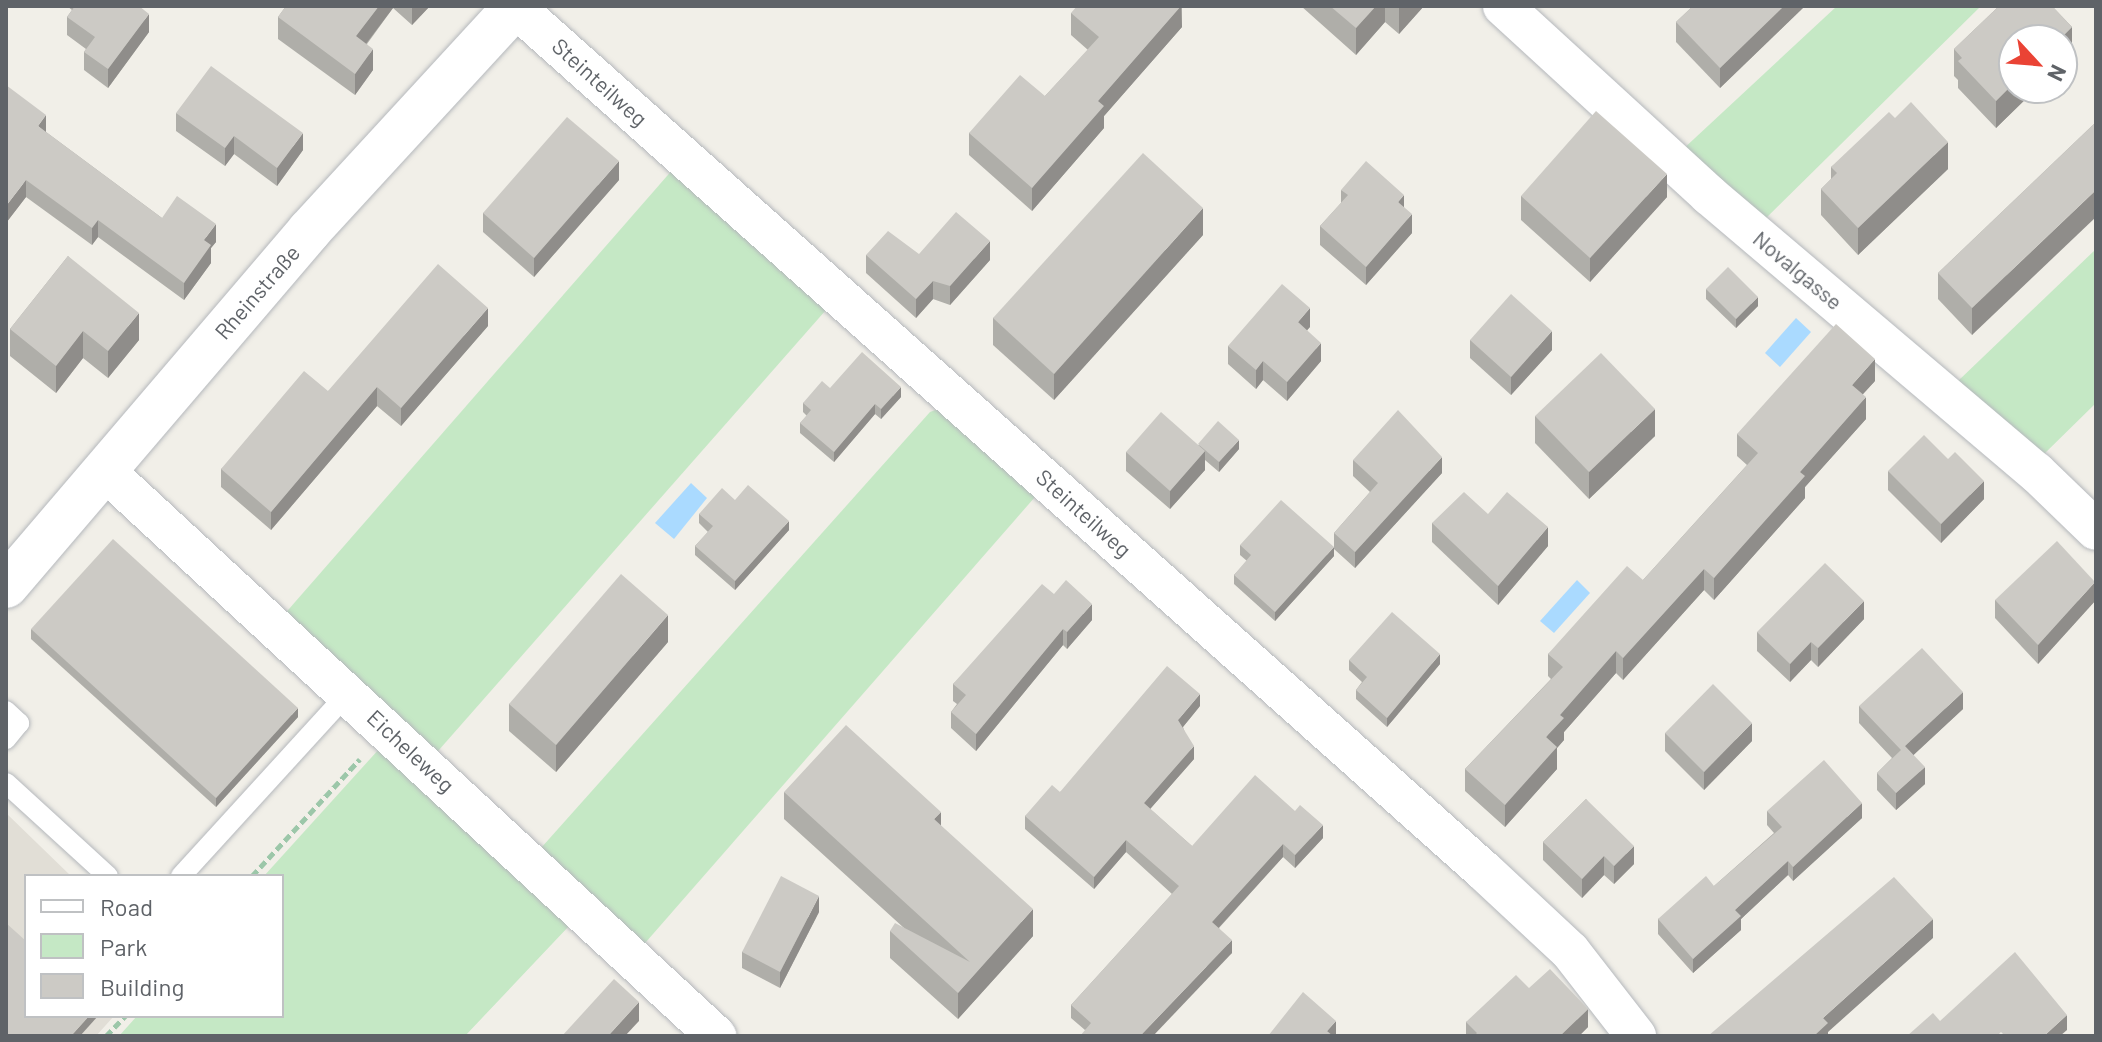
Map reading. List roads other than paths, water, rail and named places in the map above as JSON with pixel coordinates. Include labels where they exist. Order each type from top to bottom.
[{"type":"main road","name":"Rheinstraße","points":[[6,586],[309,231],[516,6]]},
{"type":"street","name":"Steinteilweg","points":[[516,6],[1483,870],[1570,951],[1636,1036]]},
{"type":"street","name":"Novalgasse","points":[[1503,6],[1709,195],[2036,472],[2096,530]]},
{"type":"street","name":"Eicheleweg","points":[[104,470],[716,1036]]},
{"type":"lane","points":[[183,874],[348,693]]},
{"type":"lane","points":[[6,711],[19,723],[6,739]]},
{"type":"lane","points":[[6,783],[106,874]]},
{"type":"water","points":[[1796,318],[1811,332],[1780,367],[1765,353]]},
{"type":"water","points":[[691,483],[707,498],[674,539],[655,523]]},
{"type":"water","points":[[1577,580],[1590,593],[1554,633],[1540,621]]}]
